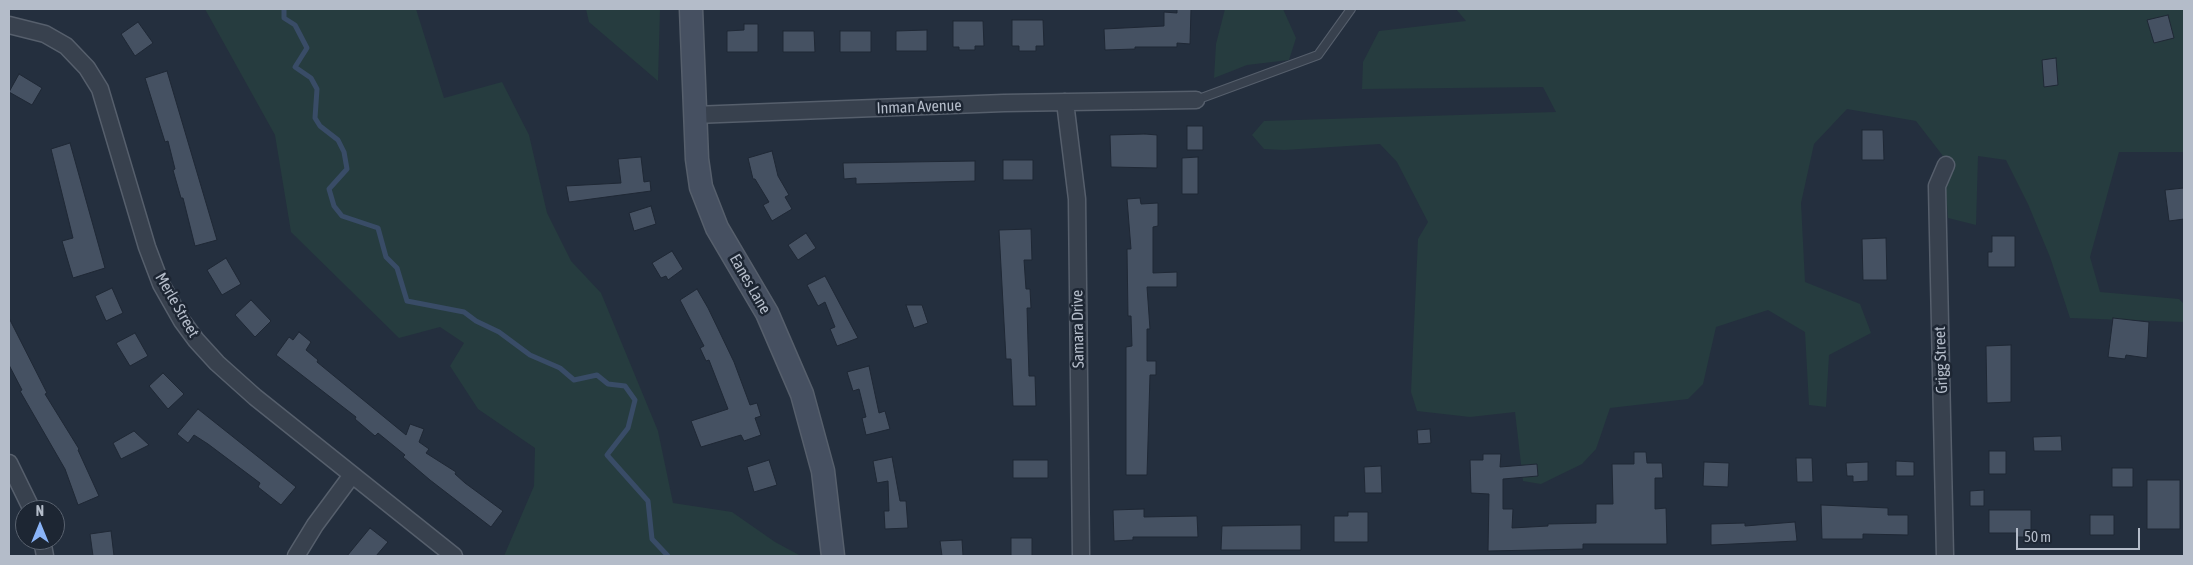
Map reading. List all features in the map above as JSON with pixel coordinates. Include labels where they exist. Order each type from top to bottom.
[{"type":"street","name":"Eanes Lane","points":[[690,9],[697,159],[704,197],[717,228],[767,313],[802,394],[823,471],[833,556]]},
{"type":"street","name":"Merle Street","points":[[9,25],[45,34],[66,46],[87,68],[96,82],[104,96],[147,247],[161,284],[182,321],[196,340],[248,391],[454,556]]},
{"type":"street","name":"Inman Avenue","points":[[694,115],[1065,102],[1196,100]]},
{"type":"street","name":"Samara Drive","points":[[1065,102],[1077,199],[1081,556]]},
{"type":"street","name":"Grigg Street","points":[[1945,556],[1937,186],[1946,166]]},
{"type":"street","points":[[9,463],[27,500]]},
{"type":"street","points":[[296,556],[315,525],[352,475]]},
{"type":"lane","points":[[1196,100],[1318,55],[1351,9]]},
{"type":"green space","points":[[205,9],[416,9],[444,98],[502,82],[529,135],[547,213],[571,261],[601,293],[658,431],[673,503],[732,512],[775,542],[801,556],[504,556],[534,486],[535,448],[478,409],[450,366],[464,343],[440,327],[399,338],[291,232],[275,135]]},
{"type":"green space","points":[[586,9],[660,9],[658,81],[589,22]]},
{"type":"green space","points":[[1225,9],[1283,9],[1296,38],[1289,60],[1247,65],[1214,78],[1216,44]]},
{"type":"green space","points":[[1456,9],[2184,9],[2184,152],[2119,152],[2090,257],[2100,292],[2179,299],[2184,304],[2184,322],[2070,318],[2050,257],[2028,204],[2006,160],[1978,156],[1976,225],[1948,218],[1943,156],[1916,121],[1847,109],[1814,144],[1801,203],[1805,282],[1860,304],[1871,333],[1829,355],[1826,407],[1809,405],[1805,332],[1768,310],[1716,327],[1703,384],[1688,399],[1610,408],[1596,449],[1582,464],[1541,484],[1523,481],[1515,412],[1470,417],[1417,411],[1411,392],[1418,239],[1428,222],[1397,162],[1380,144],[1284,150],[1264,149],[1252,135],[1264,121],[1556,112],[1543,87],[1362,89],[1363,62],[1379,31],[1466,21]]},
{"type":"building","points":[[1177,9],[1191,9],[1190,44],[1177,43],[1177,47],[1135,47],[1135,49],[1105,50],[1104,29],[1164,26],[1164,12],[1177,13]]},
{"type":"building","points":[[2168,15],[2174,38],[2154,43],[2147,20]]},
{"type":"building","points":[[1012,20],[1043,20],[1044,46],[1036,46],[1036,51],[1019,51],[1019,46],[1012,46]]},
{"type":"building","points":[[953,21],[983,21],[984,46],[975,46],[975,50],[959,50],[959,47],[953,47]]},
{"type":"building","points":[[138,22],[153,43],[135,56],[121,34]]},
{"type":"building","points":[[744,24],[758,24],[758,52],[727,52],[727,31],[744,30]]},
{"type":"building","points":[[927,30],[927,51],[896,51],[896,31]]},
{"type":"building","points":[[783,31],[814,31],[815,52],[783,52]]},
{"type":"building","points":[[840,31],[871,31],[871,52],[840,52]]},
{"type":"building","points":[[2056,58],[2058,85],[2044,87],[2042,60]]},
{"type":"building","points":[[167,71],[217,240],[195,246],[183,198],[181,198],[173,170],[175,169],[168,141],[165,142],[145,78]]},
{"type":"building","points":[[19,74],[42,88],[32,105],[9,92]]},
{"type":"building","points":[[1187,126],[1203,126],[1203,150],[1187,150]]},
{"type":"building","points":[[1862,130],[1883,130],[1884,160],[1862,160]]},
{"type":"building","points":[[1110,135],[1157,135],[1157,168],[1111,167]]},
{"type":"building","points":[[70,143],[105,268],[73,278],[62,241],[73,238],[51,149]]},
{"type":"building","points":[[772,151],[778,176],[789,195],[785,197],[792,209],[772,221],[763,205],[769,202],[755,179],[753,179],[748,158]]},
{"type":"building","points":[[641,157],[644,182],[650,181],[651,191],[569,202],[566,186],[621,183],[618,159]]},
{"type":"building","points":[[1198,157],[1198,194],[1182,194],[1182,158]]},
{"type":"building","points":[[1003,160],[1033,160],[1033,180],[1003,180]]},
{"type":"building","points":[[975,161],[975,181],[856,184],[856,178],[844,179],[843,163]]},
{"type":"building","points":[[2184,188],[2184,219],[2169,221],[2165,190]]},
{"type":"building","points":[[1140,198],[1141,204],[1158,203],[1158,226],[1153,227],[1153,273],[1177,272],[1177,287],[1147,287],[1150,329],[1147,329],[1147,361],[1156,361],[1156,375],[1150,375],[1147,475],[1126,475],[1126,347],[1132,346],[1131,316],[1128,316],[1127,249],[1131,249],[1127,199]]},
{"type":"building","points":[[651,206],[656,224],[634,231],[629,213]]},
{"type":"building","points":[[1031,229],[1032,260],[1024,260],[1026,289],[1030,289],[1031,308],[1027,308],[1029,376],[1035,376],[1036,406],[1013,406],[1011,359],[1006,359],[999,230]]},
{"type":"building","points":[[806,233],[816,248],[798,260],[788,245]]},
{"type":"building","points":[[1992,236],[2015,236],[2015,267],[1988,267],[1988,252],[1992,252]]},
{"type":"building","points":[[1886,238],[1887,280],[1863,280],[1862,239]]},
{"type":"building","points":[[672,251],[683,269],[668,280],[666,276],[661,278],[652,263]]},
{"type":"building","points":[[226,258],[241,284],[222,295],[207,270]]},
{"type":"building","points":[[825,276],[858,338],[837,346],[830,329],[835,327],[825,302],[818,306],[807,285]]},
{"type":"building","points":[[112,288],[123,313],[106,321],[95,296]]},
{"type":"building","points":[[697,289],[734,362],[750,405],[757,403],[761,416],[755,418],[761,435],[744,441],[741,435],[701,447],[691,421],[728,409],[709,360],[706,361],[700,348],[704,346],[680,300]]},
{"type":"building","points":[[251,300],[271,321],[255,337],[235,315]]},
{"type":"building","points":[[906,305],[922,305],[928,323],[914,328]]},
{"type":"building","points":[[9,318],[47,393],[45,394],[79,449],[99,496],[78,505],[65,469],[20,391],[22,390],[9,365]]},
{"type":"building","points":[[2113,318],[2149,322],[2147,358],[2126,355],[2125,359],[2108,357]]},
{"type":"building","points":[[299,332],[311,342],[306,350],[318,360],[317,362],[406,435],[410,424],[424,429],[419,442],[429,449],[426,453],[456,472],[455,474],[465,483],[503,511],[491,527],[430,480],[403,457],[405,455],[378,433],[375,436],[355,419],[356,417],[276,355],[289,337],[293,340]]},
{"type":"building","points":[[135,333],[148,356],[130,366],[116,343]]},
{"type":"building","points":[[2011,345],[2011,402],[1987,403],[1986,346]]},
{"type":"building","points":[[869,366],[879,413],[885,411],[890,429],[866,435],[862,418],[866,417],[859,389],[853,391],[847,372]]},
{"type":"building","points":[[163,373],[184,394],[168,409],[149,386]]},
{"type":"building","points":[[198,409],[296,487],[281,505],[258,487],[260,483],[208,444],[194,435],[188,443],[177,434]]},
{"type":"building","points":[[1430,429],[1431,443],[1418,444],[1417,430]]},
{"type":"building","points":[[134,431],[149,445],[121,459],[113,443]]},
{"type":"building","points":[[2061,436],[2062,451],[2034,451],[2033,437]]},
{"type":"building","points":[[1989,451],[2006,451],[2006,474],[1989,474]]},
{"type":"building","points":[[1634,452],[1646,452],[1647,463],[1662,463],[1663,478],[1655,478],[1655,509],[1666,508],[1667,544],[1583,544],[1583,549],[1488,551],[1489,494],[1471,493],[1470,460],[1483,460],[1483,454],[1501,454],[1500,467],[1537,464],[1538,476],[1503,479],[1503,509],[1513,509],[1512,528],[1548,526],[1548,524],[1596,523],[1596,504],[1613,504],[1612,464],[1634,464]]},
{"type":"building","points":[[892,457],[900,501],[906,501],[908,528],[885,529],[884,511],[889,511],[888,481],[877,483],[873,461]]},
{"type":"building","points":[[1796,458],[1812,458],[1813,482],[1797,482]]},
{"type":"building","points":[[769,460],[777,485],[754,492],[747,467]]},
{"type":"building","points":[[1013,460],[1048,460],[1048,478],[1013,478]]},
{"type":"building","points":[[1896,461],[1914,462],[1914,476],[1896,476]]},
{"type":"building","points":[[1704,462],[1729,463],[1728,487],[1703,486]]},
{"type":"building","points":[[1868,462],[1868,481],[1853,482],[1853,476],[1847,476],[1846,463]]},
{"type":"building","points":[[1381,466],[1382,493],[1365,493],[1364,467]]},
{"type":"building","points":[[2112,468],[2133,468],[2133,487],[2112,487]]},
{"type":"building","points":[[2147,480],[2180,480],[2180,529],[2147,529]]},
{"type":"building","points":[[1984,490],[1984,506],[1970,506],[1970,491]]},
{"type":"building","points":[[1821,505],[1888,508],[1888,515],[1908,515],[1908,535],[1863,534],[1863,539],[1822,539]]},
{"type":"building","points":[[1144,509],[1144,517],[1197,516],[1198,537],[1133,537],[1133,540],[1114,541],[1113,510]]},
{"type":"building","points":[[1989,510],[2031,510],[2031,537],[2017,537],[2017,533],[1989,533]]},
{"type":"building","points":[[1348,512],[1368,512],[1368,542],[1334,542],[1334,516],[1348,516]]},
{"type":"building","points":[[2090,515],[2114,515],[2114,535],[2090,535]]},
{"type":"building","points":[[1795,522],[1797,541],[1711,545],[1711,524],[1745,523],[1745,526]]},
{"type":"building","points":[[1301,525],[1301,550],[1221,550],[1222,526]]},
{"type":"building","points":[[370,528],[388,542],[376,556],[347,556]]},
{"type":"building","points":[[111,531],[114,556],[93,556],[90,534]]},
{"type":"building","points":[[1011,538],[1032,538],[1032,556],[1011,556]]},
{"type":"building","points":[[962,540],[963,556],[942,556],[940,541]]},
{"type":"waterway","points":[[284,9],[284,18],[295,25],[307,48],[295,67],[311,78],[317,89],[315,118],[320,126],[338,140],[344,152],[347,169],[329,189],[334,206],[342,216],[378,228],[386,257],[397,268],[407,301],[464,312],[476,321],[499,332],[530,355],[560,368],[574,380],[597,375],[608,384],[625,386],[635,400],[628,428],[607,455],[648,501],[652,539],[668,556]]}]
